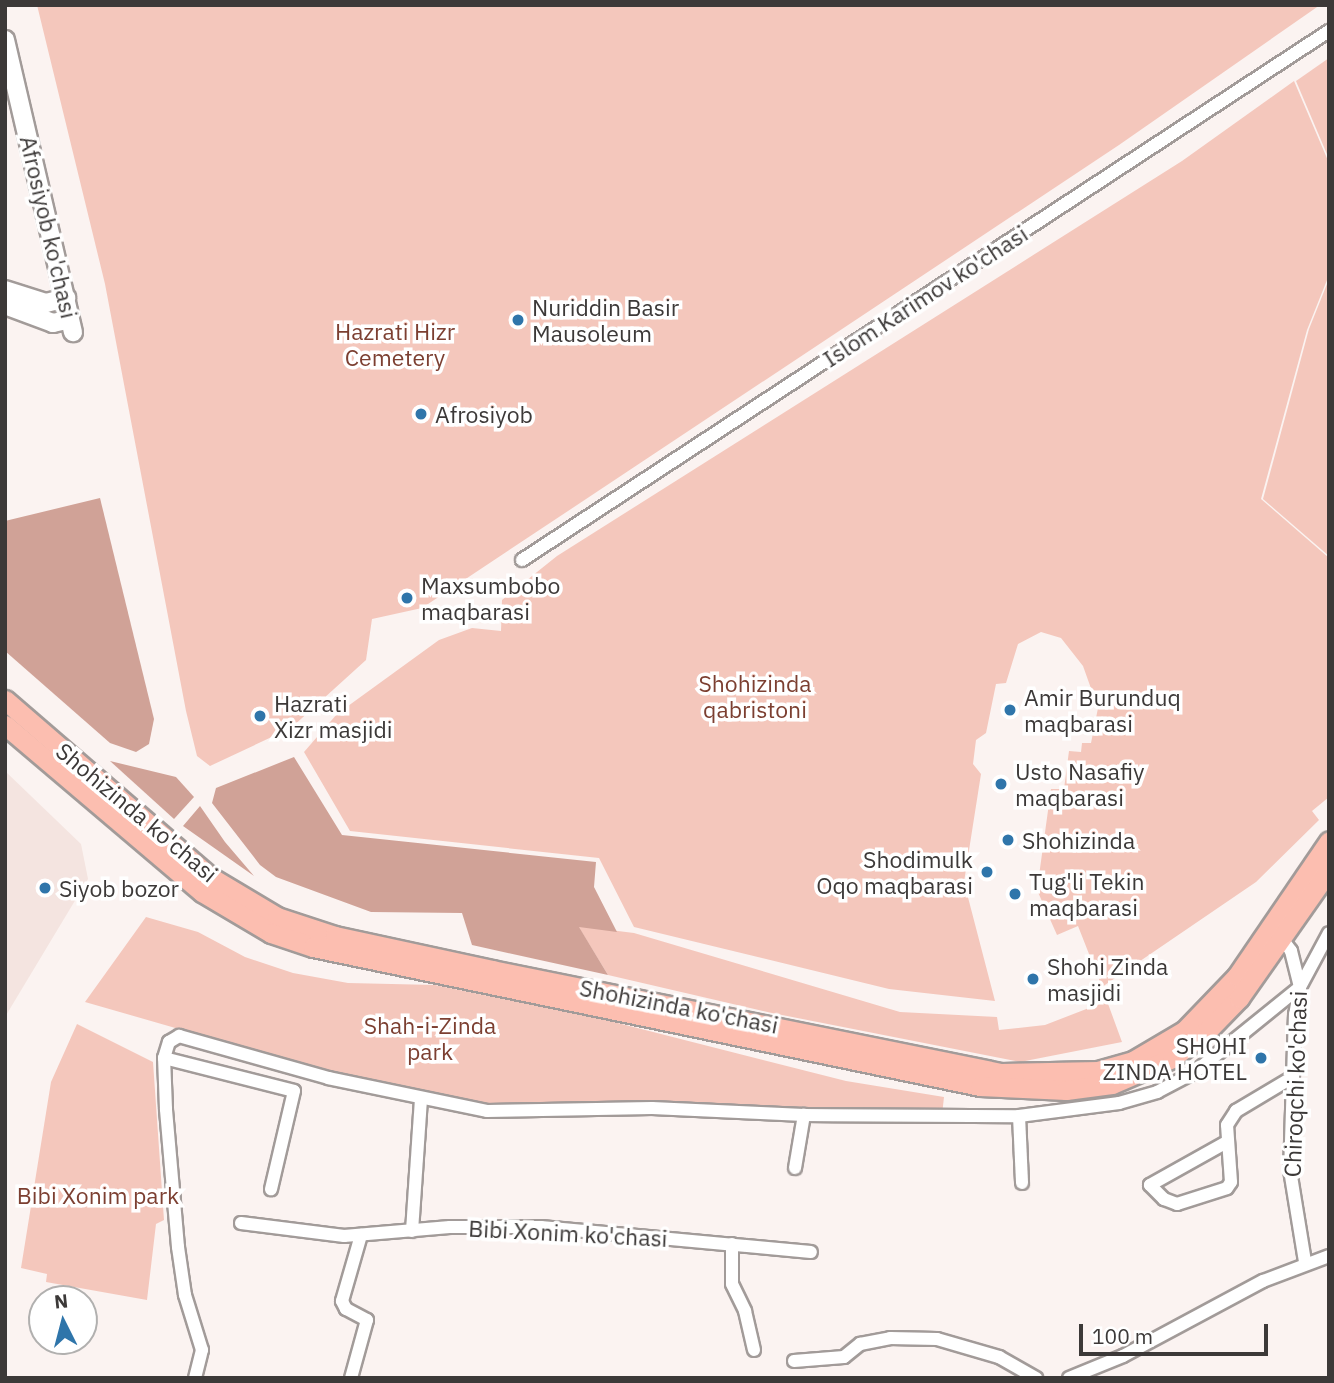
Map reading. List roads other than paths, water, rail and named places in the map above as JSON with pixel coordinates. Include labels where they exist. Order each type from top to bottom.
[{"type":"main road","name":"Shohizinda ko'chasi","points":[[5,700],[209,877],[277,917],[335,936],[492,970],[1001,1073],[1098,1071],[1133,1061],[1184,1031],[1237,976],[1329,841]]},
{"type":"main road","name":"Shohizinda ko'chasi","points":[[5,725],[202,892],[271,933],[313,947],[980,1086],[1066,1090],[1112,1084],[1152,1069],[1216,1023],[1282,939],[1329,870]]},
{"type":"street","name":"Islom Karimov ko'chasi","points":[[522,561],[1329,31]]},
{"type":"street","name":"Afrosiyob ko'chasi","points":[[5,40],[72,325],[53,323],[5,305]]},
{"type":"street","points":[[5,289],[46,303],[66,298]]},
{"type":"street","points":[[195,1378],[202,1350],[185,1295],[178,1247],[164,1058],[169,1042],[178,1036],[421,1099],[487,1111],[652,1108],[804,1115],[1019,1116],[1119,1103],[1157,1092],[1195,1072],[1300,986],[1329,933]]},
{"type":"street","name":"Chiroqchi ko'chasi","points":[[1282,939],[1291,951],[1300,986],[1290,1170],[1305,1262]]},
{"type":"street","points":[[164,1058],[294,1091],[271,1189]]},
{"type":"street","points":[[1225,1143],[1150,1185],[1164,1199],[1177,1203],[1220,1192],[1231,1181],[1225,1143],[1227,1125],[1236,1111],[1293,1077]]},
{"type":"street","points":[[412,1231],[421,1099]]},
{"type":"street","points":[[795,1168],[804,1115]]},
{"type":"street","points":[[1019,1116],[1022,1183]]},
{"type":"street","name":"Bibi Xonim ko'chasi","points":[[242,1223],[306,1234],[361,1236],[412,1231],[541,1227],[811,1252]]},
{"type":"street","points":[[351,1378],[367,1320],[346,1309],[342,1301],[361,1236]]},
{"type":"street","points":[[732,1244],[732,1284],[745,1311],[754,1349]]},
{"type":"street","points":[[1069,1378],[1123,1356],[1305,1262],[1329,1256]]},
{"type":"street","points":[[794,1361],[844,1357],[860,1344],[890,1338],[937,1339],[999,1357],[1036,1378]]},
{"type":"place","name":"Nuriddin Basir Mausoleum","points":[[518,320]]},
{"type":"place","name":"Afrosiyob","points":[[421,414]]},
{"type":"place","name":"Maxsumbobo maqbarasi","points":[[407,598]]},
{"type":"place","name":"Amir Burunduq maqbarasi","points":[[1010,710]]},
{"type":"place","name":"Hazrati Xizr masjidi","points":[[260,716]]},
{"type":"place","name":"Usto Nasafiy maqbarasi","points":[[1001,784]]},
{"type":"place","name":"Shohizinda","points":[[1008,840]]},
{"type":"place","name":"Shodimulk Oqo maqbarasi","points":[[987,872]]},
{"type":"place","name":"Siyob bozor","points":[[45,888]]},
{"type":"place","name":"Tug'li Tekin maqbarasi","points":[[1015,894]]},
{"type":"place","name":"Shohi Zinda masjidi","points":[[1033,979]]},
{"type":"place","name":"SHOHI ZINDA HOTEL","points":[[1261,1058]]},
{"type":"park label","name":"Hazrati Hizr Cemetery","points":[[395,344]]},
{"type":"park label","name":"Shohizinda qabristoni","points":[[755,696]]},
{"type":"park label","name":"Shah-i-Zinda park","points":[[430,1038]]},
{"type":"park label","name":"Bibi Xonim park","points":[[98,1195]]}]
